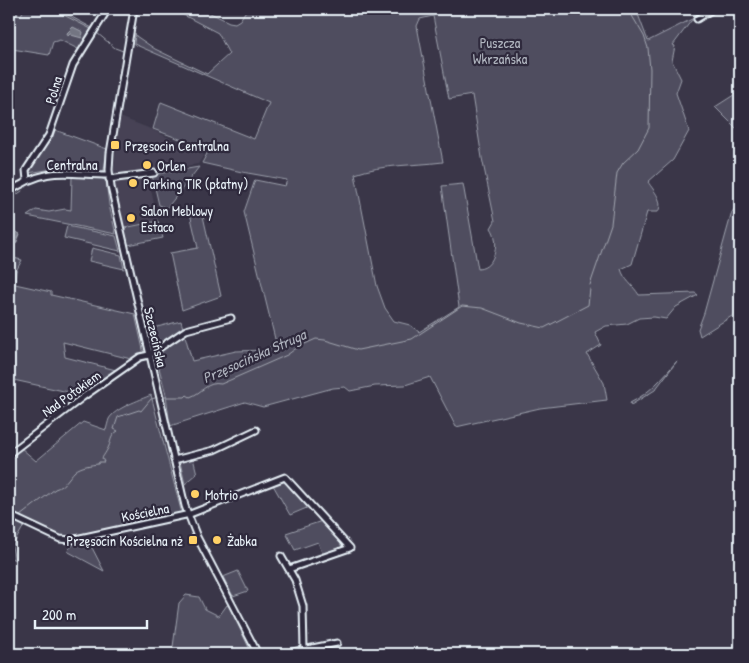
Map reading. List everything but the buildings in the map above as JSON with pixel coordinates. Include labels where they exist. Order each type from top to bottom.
[{"type":"street","name":"Polna","points":[[27,180],[26,170],[49,135],[63,99],[71,70],[108,9]]},
{"type":"street","name":"Szczecińska","points":[[134,9],[110,150],[109,177],[149,355],[188,515],[198,540],[258,654]]},
{"type":"street","points":[[697,19],[713,9]]},
{"type":"street","name":"Centralna","points":[[9,192],[27,180],[57,173],[109,177],[154,173]]},
{"type":"street","name":"Nad Potokiem","points":[[9,454],[83,397],[140,357],[149,355],[186,330],[231,318]]},
{"type":"street","points":[[174,460],[214,450],[256,430]]},
{"type":"street","name":"Kościelna","points":[[9,515],[65,540],[188,515],[285,478],[350,548],[289,569]]},
{"type":"street","points":[[281,556],[295,580],[303,606],[304,649]]},
{"type":"street","points":[[283,654],[337,642]]},
{"type":"shaded area","points":[[120,117],[151,129],[204,155],[198,164],[147,172],[158,221],[124,227],[113,175]]},
{"type":"green space","points":[[9,9],[13,9],[13,11],[21,15],[24,9],[57,9],[94,29],[80,50],[60,40],[53,42],[49,55],[9,49]]},
{"type":"green space","name":"Puszcza Wkrzańska","points":[[172,9],[202,9],[235,23],[240,20],[247,9],[636,9],[648,41],[697,18],[691,21],[673,45],[675,46],[672,61],[681,79],[676,93],[689,131],[673,160],[648,182],[658,196],[660,208],[658,212],[647,212],[632,264],[621,269],[624,276],[639,295],[695,293],[698,295],[676,307],[666,319],[654,317],[639,318],[627,324],[606,326],[595,332],[601,345],[587,354],[604,383],[607,400],[540,408],[456,427],[430,377],[405,385],[375,386],[350,391],[345,387],[333,388],[263,407],[245,402],[170,426],[166,395],[149,329],[181,321],[192,361],[236,351],[265,350],[276,343],[244,212],[255,180],[285,186],[287,180],[202,163],[209,150],[153,129],[161,102],[254,139],[269,103],[134,44],[135,33],[136,36],[155,49],[207,74],[229,54],[218,33]],"holes":[[[433,16],[449,99],[472,95],[495,221],[491,228],[494,233],[496,246],[495,253],[489,264],[478,269],[463,184],[442,186],[459,307],[419,332],[410,325],[394,321],[385,308],[377,286],[355,174],[387,167],[443,162],[417,26],[420,19]]]},
{"type":"green space","points":[[740,91],[740,132],[715,107]]},
{"type":"green space","points":[[55,130],[107,149],[104,170],[101,172],[58,171],[53,169],[28,173]]},
{"type":"green space","points":[[199,167],[167,208],[159,205],[152,175]]},
{"type":"green space","points":[[72,177],[101,178],[106,181],[109,205],[116,234],[27,216],[36,210],[49,212],[65,209],[71,210]]},
{"type":"green space","points":[[740,202],[740,311],[700,336],[698,329],[732,212]]},
{"type":"green space","points":[[205,211],[203,216],[221,296],[182,310],[170,253],[198,248],[190,213]]},
{"type":"green space","points":[[158,221],[163,238],[128,245],[124,228]]},
{"type":"green space","points":[[67,226],[116,236],[120,251],[64,238]]},
{"type":"green space","points":[[92,248],[121,255],[124,269],[89,261]]},
{"type":"green space","points":[[9,257],[22,260],[16,271],[15,284],[51,292],[51,295],[135,314],[144,354],[131,359],[63,342],[65,357],[116,370],[82,395],[9,379]]},
{"type":"green space","points":[[677,361],[655,390],[631,405],[630,403],[650,390]]},
{"type":"green space","points":[[151,395],[182,514],[66,537],[49,532],[9,513],[9,459],[21,448],[36,461],[83,422],[106,430],[109,419],[117,411]]},
{"type":"green space","points":[[193,458],[197,474],[185,484],[180,462]]},
{"type":"green space","points":[[286,481],[309,507],[290,515],[273,485]]},
{"type":"green space","points":[[9,518],[25,526],[12,547],[15,560],[9,557]]},
{"type":"green space","points":[[322,521],[340,541],[343,552],[324,558],[318,542],[295,550],[286,533]]},
{"type":"green space","points":[[87,538],[104,571],[67,551],[74,544]]},
{"type":"green space","points":[[238,571],[248,591],[233,596],[223,577]]},
{"type":"green space","points":[[186,595],[199,597],[205,609],[219,616],[227,605],[229,606],[252,654],[172,654],[179,603]]},
{"type":"water","points":[[73,27],[83,32],[82,38],[71,35],[71,33],[68,36],[67,33]]},
{"type":"water","points":[[9,228],[20,234],[16,244],[9,242]]},
{"type":"waterway","points":[[52,9],[93,30]]},
{"type":"waterway","name":"Przęsocińska Struga","points":[[590,285],[611,224],[617,173],[623,163],[638,149],[649,128],[650,69],[648,48],[644,36],[628,9]]},
{"type":"waterway","points":[[97,33],[115,48],[123,51]]},
{"type":"waterway","points":[[9,200],[22,191]]},
{"type":"waterway","name":"Przęsocińska Struga","points":[[162,397],[185,397],[187,395],[190,397],[212,384],[221,384],[287,355],[298,347],[316,339],[358,350],[412,339],[462,306],[482,308],[521,323],[544,328],[588,305],[590,289]]},
{"type":"waterway","name":"Przęsocińska Struga","points":[[20,516],[66,482],[77,469],[104,462],[102,458],[109,447],[112,437],[118,431],[114,429],[118,417],[141,411],[151,399],[155,398]]},
{"type":"waterway","name":"Przęsocińska Struga","points":[[9,532],[16,522]]},
{"type":"place","name":"Przęsocin Centralna","points":[[115,145]]},
{"type":"place","name":"Orlen","points":[[147,165]]},
{"type":"place","name":"Parking TIR (płatny)","points":[[133,183]]},
{"type":"place","name":"Salon Meblowy Estaco","points":[[131,218]]},
{"type":"place","name":"Motrio","points":[[195,494]]},
{"type":"place","name":"Przęsocin Kościelna nż","points":[[193,540]]},
{"type":"place","name":"Żabka","points":[[217,540]]}]
